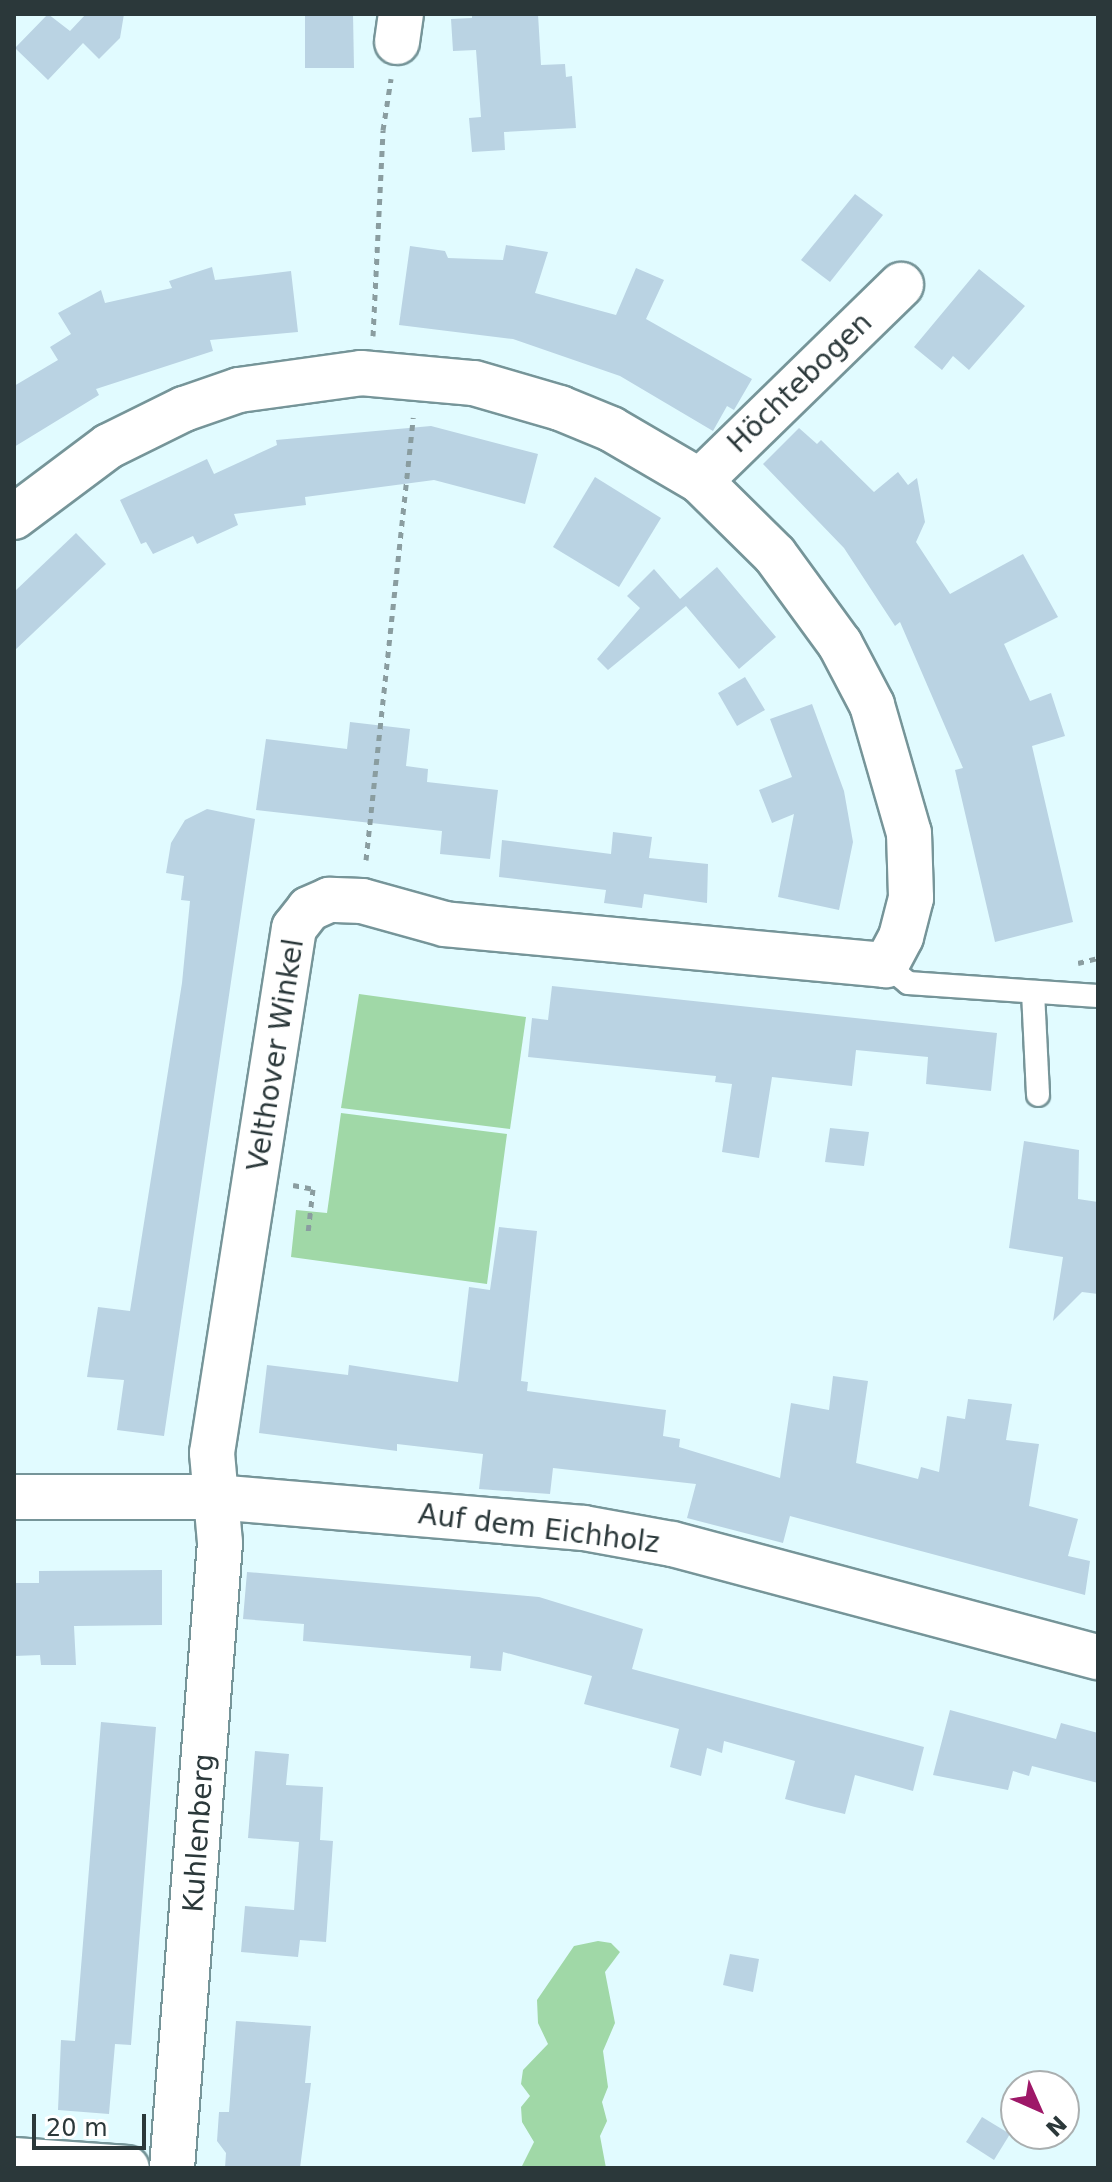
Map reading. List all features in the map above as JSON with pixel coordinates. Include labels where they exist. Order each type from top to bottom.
[{"type":"street","name":"Höchtebogen","points":[[700,481],[901,285]]},
{"type":"street","points":[[14,517],[109,446],[184,409],[239,390],[295,381],[361,373],[474,383],[560,408],[611,429],[700,481],[775,555],[819,613],[855,671],[884,735],[909,833],[908,917],[886,965]]},
{"type":"street","name":"Velthover Winkel","points":[[215,1497],[212,1453],[287,949],[309,909],[329,900],[362,901],[445,924],[886,965]]},
{"type":"street","name":"Auf dem Eichholz","points":[[14,1497],[215,1497],[627,1535],[1098,1657]]},
{"type":"street","name":"Kuhlenberg","points":[[172,2168],[219,1559],[215,1497]]},
{"type":"street","points":[[14,2160],[127,2168]]},
{"type":"lane","points":[[886,965],[908,983],[1098,996]]},
{"type":"lane","points":[[1033,992],[1038,1095]]},
{"type":"path","points":[[362,901],[414,408],[397,376],[374,344],[373,323],[383,130],[399,28]]},
{"type":"green space","points":[[359,994],[526,1017],[510,1129],[341,1108]]},
{"type":"green space","points":[[341,1113],[507,1134],[487,1284],[291,1257],[296,1210],[327,1213]]},
{"type":"green space","points":[[598,1941],[611,1943],[620,1952],[605,1972],[615,2023],[603,2051],[608,2087],[602,2102],[607,2121],[600,2136],[606,2168],[521,2168],[534,2142],[522,2122],[521,2107],[530,2096],[521,2084],[523,2070],[548,2044],[538,2023],[537,2000],[574,1946]]},
{"type":"building","points":[[48,14],[70,31],[86,14],[124,14],[120,38],[99,59],[83,43],[48,80],[15,48]]},
{"type":"building","points":[[305,14],[353,14],[354,68],[305,68]]},
{"type":"building","points":[[472,14],[538,14],[541,65],[565,64],[566,77],[572,76],[576,128],[504,132],[505,150],[472,152],[469,118],[481,117],[476,50],[453,51],[451,19],[472,18]]},
{"type":"building","points":[[855,194],[883,215],[830,282],[801,260]]},
{"type":"building","points":[[506,245],[548,252],[535,293],[616,315],[636,268],[664,280],[646,319],[752,379],[734,410],[727,406],[713,431],[620,376],[513,339],[399,325],[410,246],[445,251],[448,258],[503,260]]},
{"type":"building","points":[[212,267],[215,280],[291,271],[298,332],[210,340],[213,351],[96,389],[99,395],[14,447],[14,386],[58,360],[50,347],[71,334],[58,313],[101,290],[105,303],[172,288],[169,281]]},
{"type":"building","points":[[979,269],[1025,306],[969,370],[953,356],[942,370],[914,347]]},
{"type":"building","points":[[431,426],[538,454],[525,504],[434,480],[305,497],[306,505],[234,514],[238,525],[197,544],[193,536],[153,554],[146,542],[141,544],[120,500],[207,459],[214,474],[277,445],[276,440]]},
{"type":"building","points":[[799,428],[817,444],[821,440],[874,492],[898,472],[908,485],[917,478],[925,522],[916,542],[950,594],[1023,554],[1058,617],[1004,644],[1030,701],[1051,693],[1065,736],[1032,746],[1073,922],[995,942],[955,770],[963,768],[900,622],[895,626],[844,548],[763,464]]},
{"type":"building","points":[[595,477],[661,518],[619,587],[553,547]]},
{"type":"building","points":[[76,533],[106,564],[14,651],[14,592]]},
{"type":"building","points":[[717,567],[776,637],[739,669],[686,606],[608,670],[597,659],[640,608],[627,596],[654,569],[680,599]]},
{"type":"building","points":[[745,677],[765,710],[737,726],[718,693]]},
{"type":"building","points":[[812,704],[844,791],[853,842],[839,910],[778,897],[794,814],[772,823],[759,790],[792,777],[770,719]]},
{"type":"building","points":[[350,722],[410,729],[406,766],[428,769],[427,782],[498,790],[490,859],[440,854],[442,831],[256,810],[266,739],[347,749]]},
{"type":"building","points":[[207,809],[255,819],[164,1436],[117,1430],[124,1380],[87,1377],[98,1307],[130,1311],[182,983],[190,901],[181,900],[184,876],[166,873],[171,843],[185,820]]},
{"type":"building","points":[[613,832],[652,837],[649,858],[708,864],[707,903],[644,894],[642,908],[604,903],[606,890],[499,877],[502,840],[611,854]]},
{"type":"building","points":[[552,986],[997,1033],[991,1091],[926,1084],[928,1057],[856,1050],[852,1086],[772,1077],[759,1158],[722,1152],[732,1084],[715,1082],[716,1076],[528,1057],[532,1018],[548,1020]]},
{"type":"building","points":[[830,1128],[869,1132],[864,1166],[825,1162]]},
{"type":"building","points":[[1024,1141],[1079,1150],[1078,1199],[1098,1202],[1098,1294],[1082,1292],[1053,1321],[1063,1257],[1009,1248]]},
{"type":"building","points":[[499,1227],[537,1231],[521,1381],[528,1382],[527,1391],[666,1410],[663,1436],[680,1439],[679,1447],[780,1478],[791,1403],[829,1410],[833,1376],[868,1381],[856,1463],[918,1479],[921,1467],[939,1472],[947,1416],[965,1419],[968,1399],[1012,1404],[1006,1440],[1039,1444],[1029,1506],[1078,1519],[1068,1556],[1090,1561],[1085,1595],[790,1516],[783,1543],[687,1518],[696,1484],[553,1468],[550,1494],[479,1489],[483,1454],[397,1444],[397,1451],[259,1433],[267,1365],[348,1375],[349,1365],[458,1382],[469,1287],[490,1290]]},
{"type":"building","points":[[162,1570],[162,1625],[74,1626],[76,1665],[41,1665],[40,1655],[14,1656],[14,1583],[39,1583],[39,1571]]},
{"type":"building","points":[[247,1572],[539,1597],[643,1629],[632,1669],[924,1747],[913,1791],[855,1775],[845,1814],[815,1807],[785,1799],[795,1761],[724,1741],[722,1753],[707,1748],[701,1776],[670,1767],[679,1729],[584,1704],[592,1676],[503,1652],[501,1671],[470,1668],[471,1656],[303,1641],[304,1624],[243,1619]]},
{"type":"building","points":[[950,1710],[1056,1739],[1061,1723],[1098,1733],[1098,1783],[1032,1766],[1029,1776],[1013,1771],[1008,1790],[933,1775]]},
{"type":"building","points":[[101,1722],[156,1727],[131,2045],[115,2044],[109,2114],[58,2110],[61,2040],[75,2041]]},
{"type":"building","points":[[255,1751],[289,1754],[286,1785],[323,1787],[320,1840],[333,1841],[326,1942],[300,1940],[298,1957],[241,1952],[245,1906],[294,1910],[299,1842],[248,1838]]},
{"type":"building","points":[[730,1954],[759,1959],[753,1992],[723,1985]]},
{"type":"building","points":[[236,2021],[311,2026],[305,2083],[311,2083],[300,2168],[225,2168],[226,2153],[217,2141],[219,2112],[229,2112]]},
{"type":"building","points":[[982,2117],[1000,2128],[1000,2150],[994,2160],[966,2142]]}]
